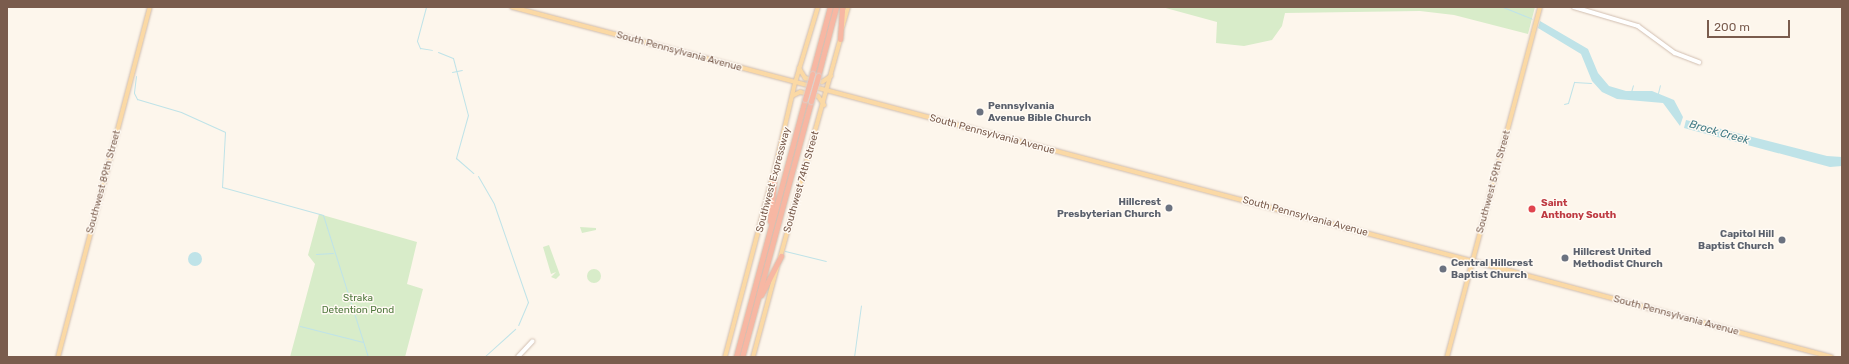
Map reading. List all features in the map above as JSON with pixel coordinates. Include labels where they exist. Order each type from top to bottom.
[{"type":"highway","name":"Southwest Expressway","points":[[736,357],[830,7]]},
{"type":"highway","name":"Southwest Expressway","points":[[742,357],[836,7]]},
{"type":"highway","points":[[840,39],[842,7]]},
{"type":"highway","points":[[770,229],[775,170]]},
{"type":"highway","points":[[757,301],[781,256]]},
{"type":"main road","name":"Southwest 89th Street","points":[[58,357],[150,7]]},
{"type":"main road","name":"South Pennsylvania Avenue","points":[[512,7],[1831,357]]},
{"type":"main road","points":[[725,357],[775,170],[795,83],[818,7]]},
{"type":"main road","name":"Southwest 74th Street","points":[[753,357],[828,92],[848,7]]},
{"type":"main road","name":"Southwest 59th Street","points":[[1448,357],[1540,7]]},
{"type":"main road","points":[[799,68],[805,78],[822,82],[832,76]]},
{"type":"main road","points":[[792,96],[800,92],[812,95],[824,105]]},
{"type":"street","points":[[1574,7],[1638,26],[1675,53],[1699,62]]},
{"type":"street","points":[[518,357],[532,342]]},
{"type":"green space","points":[[1162,7],[1535,7],[1528,34],[1454,15],[1420,11],[1285,13],[1282,26],[1272,40],[1244,46],[1216,43],[1217,22]]},
{"type":"green space","name":"Straka Detention Pond","points":[[319,214],[417,242],[407,284],[423,289],[405,357],[290,357],[315,264],[308,255]]},
{"type":"green space","points":[[580,227],[596,228],[596,230],[582,233]]},
{"type":"green space","points":[[549,245],[560,275],[556,279],[551,277],[556,272],[551,274],[543,247]]},
{"type":"green space","points":[[594,269],[599,271],[601,276],[599,281],[594,283],[589,281],[587,276],[589,271]]},
{"type":"water","name":"Brock Creek","points":[[1540,21],[1588,49],[1598,73],[1609,86],[1626,91],[1652,91],[1674,100],[1683,117],[1680,126],[1663,103],[1617,99],[1602,92],[1592,81],[1581,54],[1538,28]]},
{"type":"water","name":"Brock Creek","points":[[1686,120],[1827,156],[1842,157],[1842,166],[1830,167],[1684,128]]},
{"type":"water","points":[[192,252],[198,252],[202,256],[202,262],[198,266],[192,266],[188,262],[188,256]]},
{"type":"waterway","points":[[426,7],[417,41],[420,48],[432,50]]},
{"type":"waterway","name":"Brock Creek","points":[[1503,7],[1532,19]]},
{"type":"waterway","points":[[438,52],[453,58],[468,115],[456,158],[473,173]]},
{"type":"waterway","points":[[452,72],[462,70]]},
{"type":"waterway","points":[[136,76],[134,93],[137,99],[181,112],[225,132],[222,187],[323,215],[368,357]]},
{"type":"waterway","points":[[1564,104],[1568,103],[1574,82],[1591,83]]},
{"type":"waterway","points":[[1631,92],[1633,85]]},
{"type":"waterway","points":[[1658,93],[1660,85]]},
{"type":"waterway","points":[[478,176],[494,204],[528,302],[518,325]]},
{"type":"waterway","points":[[785,251],[826,261]]},
{"type":"waterway","points":[[316,254],[333,253]]},
{"type":"waterway","points":[[854,357],[861,305]]},
{"type":"waterway","points":[[300,326],[363,342]]},
{"type":"waterway","points":[[484,357],[515,329]]},
{"type":"place","name":"Pennsylvania Avenue Bible Church","points":[[980,112]]},
{"type":"place","name":"Hillcrest Presbyterian Church","points":[[1169,208]]},
{"type":"place","name":"Saint Anthony South","points":[[1532,209]]},
{"type":"place","name":"Capitol Hill Baptist Church","points":[[1782,240]]},
{"type":"place","name":"Hillcrest United Methodist Church","points":[[1565,258]]},
{"type":"place","name":"Central Hillcrest Baptist Church","points":[[1443,269]]}]
